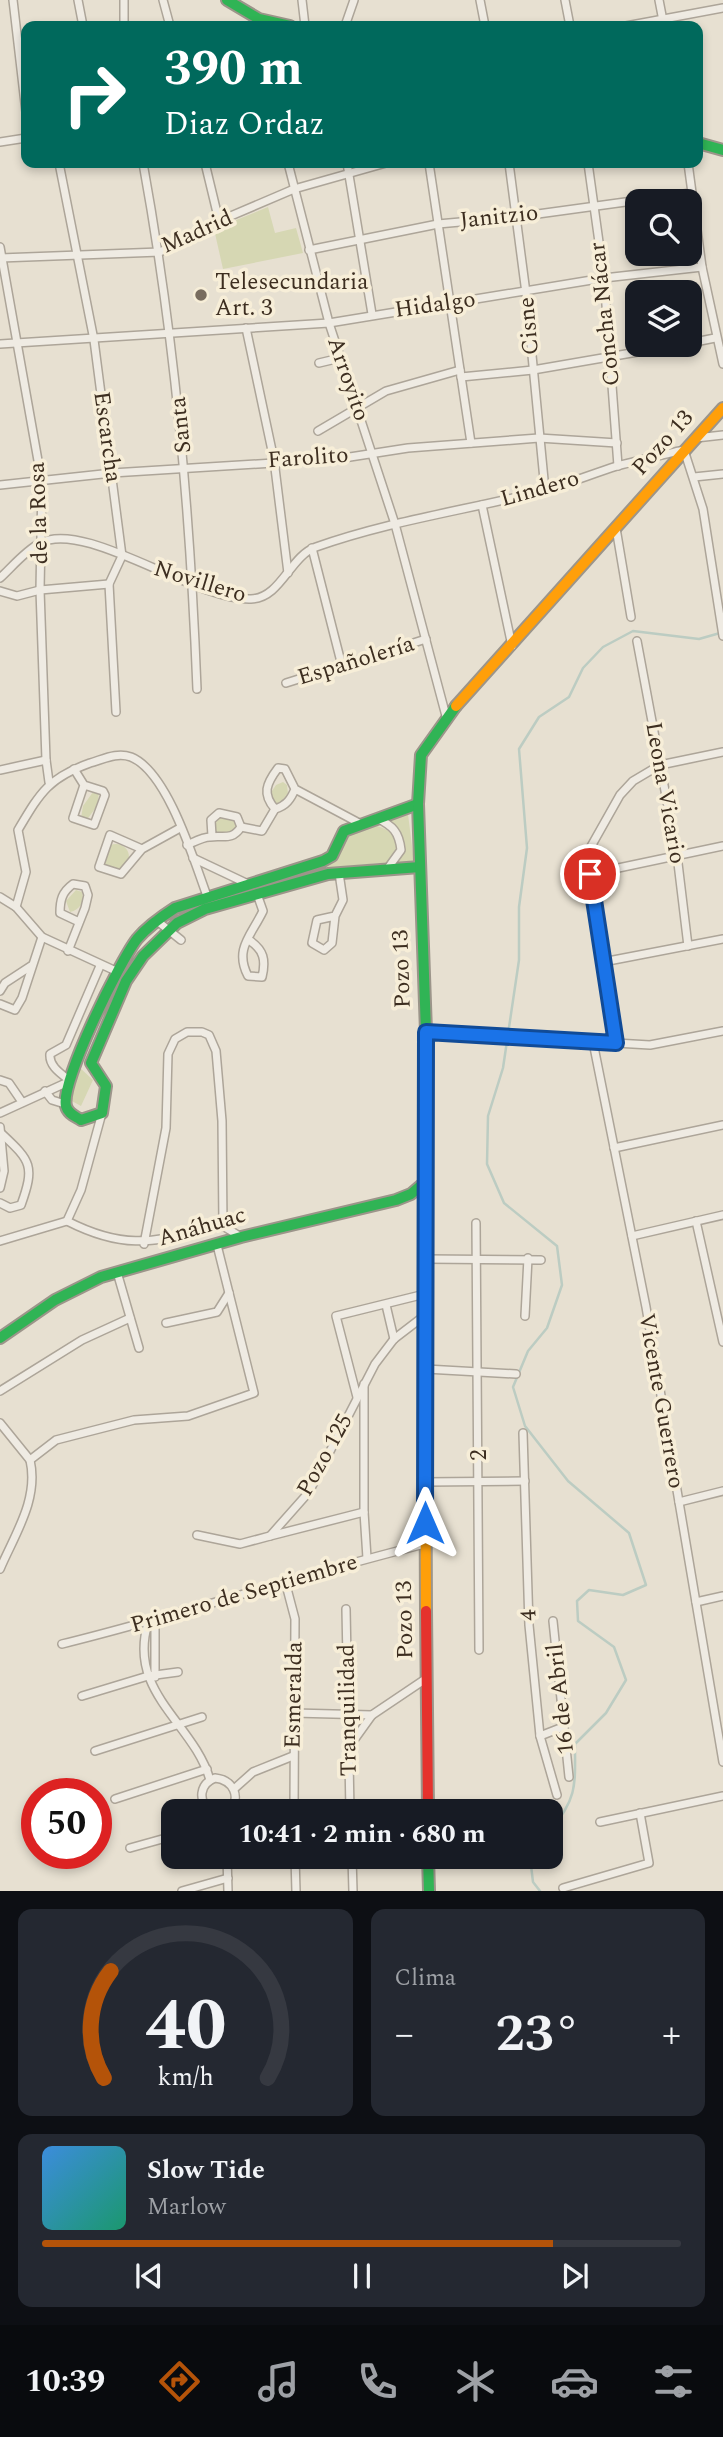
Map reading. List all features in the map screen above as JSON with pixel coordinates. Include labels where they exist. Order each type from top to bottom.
[{"type":"main road","points":[[233,2],[259,21]]},
{"type":"main road","points":[[703,144],[723,150]]},
{"type":"main road","name":"Pozo 13","points":[[428,1799],[424,1316],[426,1032],[418,804],[421,755],[446,716],[512,646],[723,408]]},
{"type":"main road","points":[[418,804],[359,823],[344,831],[332,856],[323,861],[207,896],[175,908],[156,920],[137,939],[97,1013],[68,1081],[65,1104],[69,1113],[81,1120],[102,1113],[108,1096],[107,1087],[92,1063],[126,981],[166,931],[192,915],[334,873],[420,867]]},
{"type":"main road","name":"Anáhuac","points":[[0,1338],[74,1289],[117,1272],[241,1237],[396,1200],[411,1194],[425,1182]]},
{"type":"main road","points":[[428,1869],[429,1891]]},
{"type":"street","points":[[13,0],[21,69]]},
{"type":"street","points":[[78,0],[82,21]]},
{"type":"street","points":[[124,0],[124,21]]},
{"type":"street","points":[[163,0],[169,21]]},
{"type":"street","points":[[302,0],[304,21]]},
{"type":"street","points":[[347,21],[354,0]]},
{"type":"street","points":[[480,0],[484,21]]},
{"type":"street","points":[[565,0],[569,21]]},
{"type":"street","points":[[659,0],[664,21]]},
{"type":"street","points":[[672,21],[723,8]]},
{"type":"street","points":[[0,142],[21,139]]},
{"type":"street","name":"Escarcha","points":[[61,168],[94,340],[122,556]]},
{"type":"street","name":"Santa","points":[[145,168],[172,333],[186,468],[197,689]]},
{"type":"street","points":[[206,168],[219,221]]},
{"type":"street","name":"Arroyito","points":[[289,168],[329,323],[395,524],[446,716]]},
{"type":"street","points":[[348,168],[372,314]]},
{"type":"street","name":"Madrid","points":[[1,258],[160,252],[219,221],[294,189],[365,168]]},
{"type":"street","points":[[430,168],[471,443]]},
{"type":"street","name":"Cisne","points":[[510,168],[526,293],[545,490]]},
{"type":"street","name":"Concha Nácar","points":[[589,168],[604,278],[618,466]]},
{"type":"street","points":[[688,168],[691,189]]},
{"type":"street","name":"Janitzio","points":[[309,250],[438,224],[516,217],[625,201]]},
{"type":"street","name":"de la Rosa","points":[[0,247],[42,483],[40,590],[49,782]]},
{"type":"street","points":[[702,267],[715,338],[723,364]]},
{"type":"street","name":"Hidalgo","points":[[0,344],[329,323],[372,314],[526,293],[604,278],[702,267]]},
{"type":"street","points":[[713,324],[723,322]]},
{"type":"street","points":[[246,328],[274,460],[288,573]]},
{"type":"street","points":[[702,341],[715,338]]},
{"type":"street","points":[[318,431],[386,391],[460,374],[533,370],[625,354]]},
{"type":"street","points":[[319,363],[340,358]]},
{"type":"street","points":[[696,438],[723,435]]},
{"type":"street","name":"Farolito","points":[[0,485],[42,483],[111,472],[274,460],[337,459],[372,452],[539,438],[617,443]]},
{"type":"street","points":[[684,450],[702,509],[723,636]]},
{"type":"street","name":"Lindero","points":[[395,524],[545,490],[618,466],[684,450]]},
{"type":"street","points":[[694,477],[723,474]]},
{"type":"street","points":[[482,505],[512,646]]},
{"type":"street","points":[[342,666],[312,548],[395,524]]},
{"type":"street","points":[[616,527],[631,617]]},
{"type":"street","name":"Novillero","points":[[41,542],[67,539],[90,543],[193,585],[242,599],[255,599],[270,593],[312,548]]},
{"type":"street","points":[[0,578],[41,542]]},
{"type":"street","points":[[116,712],[109,584],[122,556]]},
{"type":"street","points":[[0,591],[16,596],[40,590],[109,584]]},
{"type":"street","name":"Españolería","points":[[286,683],[426,639]]},
{"type":"street","name":"Leona Vicario","points":[[637,641],[677,855],[688,946]]},
{"type":"street","points":[[616,1043],[590,874],[589,850],[621,795],[634,781],[660,765],[723,752]]},
{"type":"street","points":[[16,906],[26,872],[18,830],[49,782],[74,769],[115,755],[130,757],[145,765],[159,783],[207,896]]},
{"type":"street","points":[[0,770],[46,760]]},
{"type":"street","points":[[241,827],[262,831],[275,809],[291,799],[295,789],[291,777],[278,768],[265,790],[267,799],[275,809]]},
{"type":"street","points":[[74,769],[84,785],[103,791],[105,795],[94,825],[73,818],[84,785]]},
{"type":"street","points":[[295,789],[359,823]]},
{"type":"street","points":[[212,836],[211,820],[219,813],[237,817],[241,827]]},
{"type":"street","points":[[377,818],[392,825],[400,837],[401,850],[388,868]]},
{"type":"street","points":[[187,845],[212,836],[224,838],[236,834],[241,827]]},
{"type":"street","points":[[142,849],[110,835],[99,867],[121,874],[142,849],[180,828]]},
{"type":"street","points":[[590,874],[723,846]]},
{"type":"street","points":[[193,858],[248,884]]},
{"type":"street","points":[[323,861],[334,873],[343,900],[335,916],[332,943],[324,950],[316,948],[312,943],[317,920],[323,916],[335,916]]},
{"type":"street","points":[[68,951],[88,895],[85,886],[73,884],[65,889],[60,900],[60,913],[77,921]]},
{"type":"street","points":[[249,940],[260,947],[265,962],[262,977],[248,976],[240,958],[242,947],[249,940],[263,911],[257,894]]},
{"type":"street","points":[[0,897],[16,906],[41,937],[118,972]]},
{"type":"street","points":[[156,920],[166,931],[181,940]]},
{"type":"street","points":[[0,1004],[15,1010],[22,998],[41,937]]},
{"type":"street","points":[[603,962],[723,939]]},
{"type":"street","points":[[0,991],[5,983],[31,965]]},
{"type":"street","points":[[0,1114],[68,1081],[56,1070],[50,1060],[50,1054],[66,1045],[100,966]]},
{"type":"street","points":[[426,1032],[650,1045],[723,1031]]},
{"type":"street","points":[[144,1244],[166,1128],[168,1054],[175,1039],[187,1032],[209,1035],[216,1051],[222,1121],[223,1226]]},
{"type":"street","name":"Vicente Guerrero","points":[[593,1042],[632,1236],[723,1762]]},
{"type":"street","points":[[79,1060],[92,1063]]},
{"type":"street","points":[[0,1080],[9,1083],[22,1102]]},
{"type":"street","points":[[45,1091],[52,1100],[65,1104]]},
{"type":"street","points":[[67,1221],[81,1191],[102,1113]]},
{"type":"street","points":[[614,1148],[723,1125]]},
{"type":"street","points":[[0,1188],[4,1171],[1,1130]]},
{"type":"street","points":[[0,1203],[10,1208],[21,1205],[30,1170],[26,1157],[1,1130]]},
{"type":"street","points":[[632,1236],[723,1215]]},
{"type":"street","points":[[0,1241],[67,1221],[99,1237],[144,1244],[223,1226],[241,1237]]},
{"type":"street","points":[[696,1221],[720,1309],[723,1342]]},
{"type":"street","name":"2","points":[[476,1223],[479,1650]]},
{"type":"street","points":[[30,1460],[56,1440],[134,1420],[188,1416],[254,1393],[217,1245]]},
{"type":"street","points":[[525,1316],[528,1258]]},
{"type":"street","points":[[426,1259],[541,1260]]},
{"type":"street","points":[[117,1272],[139,1348]]},
{"type":"street","points":[[166,1323],[217,1311],[229,1293]]},
{"type":"street","points":[[357,1397],[336,1316],[425,1294]]},
{"type":"street","points":[[386,1305],[394,1339]]},
{"type":"street","name":"Pozo 125","points":[[270,1536],[309,1492],[365,1382],[394,1339],[424,1316]]},
{"type":"street","points":[[0,1391],[82,1340],[130,1318]]},
{"type":"street","points":[[426,1369],[516,1374]]},
{"type":"street","points":[[365,1382],[364,1512],[367,1558]]},
{"type":"street","points":[[0,1423],[30,1460],[34,1478],[33,1494],[0,1569]]},
{"type":"street","name":"4","points":[[523,1433],[529,1625],[540,1736],[557,1795]]},
{"type":"street","points":[[425,1482],[525,1482]]},
{"type":"street","points":[[679,1502],[723,1491]]},
{"type":"street","points":[[197,1535],[240,1544],[364,1512]]},
{"type":"street","name":"Primero de Septiembre","points":[[62,1644],[425,1544]]},
{"type":"street","name":"Esmeralda","points":[[285,1581],[295,1619],[294,1799]]},
{"type":"street","points":[[696,1602],[723,1597]]},
{"type":"street","name":"Tranquilidad","points":[[346,1609],[350,1799]]},
{"type":"street","points":[[152,1621],[152,1678],[161,1703],[198,1752],[207,1769],[210,1780],[202,1793],[202,1799]]},
{"type":"street","name":"16 de Abril","points":[[553,1621],[569,1777]]},
{"type":"street","points":[[82,1696],[178,1672]]},
{"type":"street","points":[[348,1747],[372,1715],[426,1678]]},
{"type":"street","points":[[713,1705],[723,1703]]},
{"type":"street","points":[[294,1713],[372,1715]]},
{"type":"street","points":[[95,1751],[202,1717]]},
{"type":"street","points":[[540,1736],[563,1727]]},
{"type":"street","points":[[234,1789],[253,1772],[293,1756]]},
{"type":"street","points":[[115,1798],[207,1769]]},
{"type":"street","points":[[210,1780],[223,1779],[234,1789],[235,1799]]},
{"type":"street","points":[[600,1822],[723,1796]]},
{"type":"street","points":[[563,1888],[649,1863],[640,1813]]},
{"type":"street","points":[[130,1849],[161,1840]]},
{"type":"street","points":[[228,1869],[228,1891]]},
{"type":"street","points":[[295,1869],[296,1891]]},
{"type":"street","points":[[352,1869],[353,1891]]},
{"type":"street","points":[[182,1891],[228,1878]]},
{"type":"green space","points":[[268,207],[275,233],[296,228],[303,253],[223,269],[214,229]]},
{"type":"green space","points":[[283,782],[287,785],[288,794],[276,807],[270,794],[276,785]]},
{"type":"green space","points":[[93,792],[99,793],[97,806],[86,821],[81,818],[83,806]]},
{"type":"green space","points":[[226,814],[237,820],[238,827],[229,834],[216,832],[214,829],[218,817]]},
{"type":"green space","points":[[408,814],[414,862],[392,866],[401,852],[388,821]]},
{"type":"green space","points":[[377,826],[389,831],[395,840],[398,848],[391,862],[326,868],[346,835]]},
{"type":"green space","points":[[116,844],[125,848],[129,857],[125,866],[116,870],[107,866],[103,857],[107,848]]},
{"type":"green space","points":[[76,890],[82,892],[82,902],[77,909],[70,912],[66,901]]},
{"type":"green space","points":[[79,1067],[93,1080],[81,1106],[68,1099],[66,1091]]},
{"type":"waterway","points":[[563,1813],[573,1790],[575,1744],[606,1713],[626,1680],[614,1647],[578,1621],[577,1601],[589,1590],[623,1595],[646,1585],[629,1533],[568,1481],[525,1426],[513,1387],[528,1351],[547,1328],[562,1285],[557,1246],[504,1203],[487,1164],[488,1116],[503,1068],[519,960],[519,907],[527,848],[519,749],[539,717],[569,697],[583,668],[603,647],[633,631],[699,639],[720,633]]},
{"type":"waterway","points":[[531,1869],[533,1882],[540,1891]]},
{"type":"traffic: fast","points":[[227,0],[259,19],[268,21]]},
{"type":"traffic: fast","points":[[703,144],[723,150]]},
{"type":"traffic: fast","points":[[425,1375],[426,1032],[418,804],[421,755],[456,706]]},
{"type":"traffic: fast","points":[[418,804],[344,831],[332,856],[323,861],[175,908],[150,926],[129,952],[105,995],[81,1048],[67,1093],[68,1111],[81,1120],[102,1113],[106,1086],[91,1063],[126,981],[143,956],[177,923],[205,909],[328,874],[420,867]]},
{"type":"traffic: fast","points":[[0,1338],[55,1300],[101,1277],[241,1237],[396,1200],[411,1194],[425,1182]]},
{"type":"traffic: fast","points":[[428,1869],[429,1891]]},
{"type":"traffic: slow","points":[[456,706],[723,408]]},
{"type":"traffic: slow","points":[[425,1375],[426,1611]]},
{"type":"traffic: jam","points":[[426,1611],[428,1799]]},
{"type":"place","name":"Telesecundaria Art. 3","points":[[201,295]]},
{"type":"route","points":[[425,1523],[426,1032],[616,1043],[590,874]]}]
